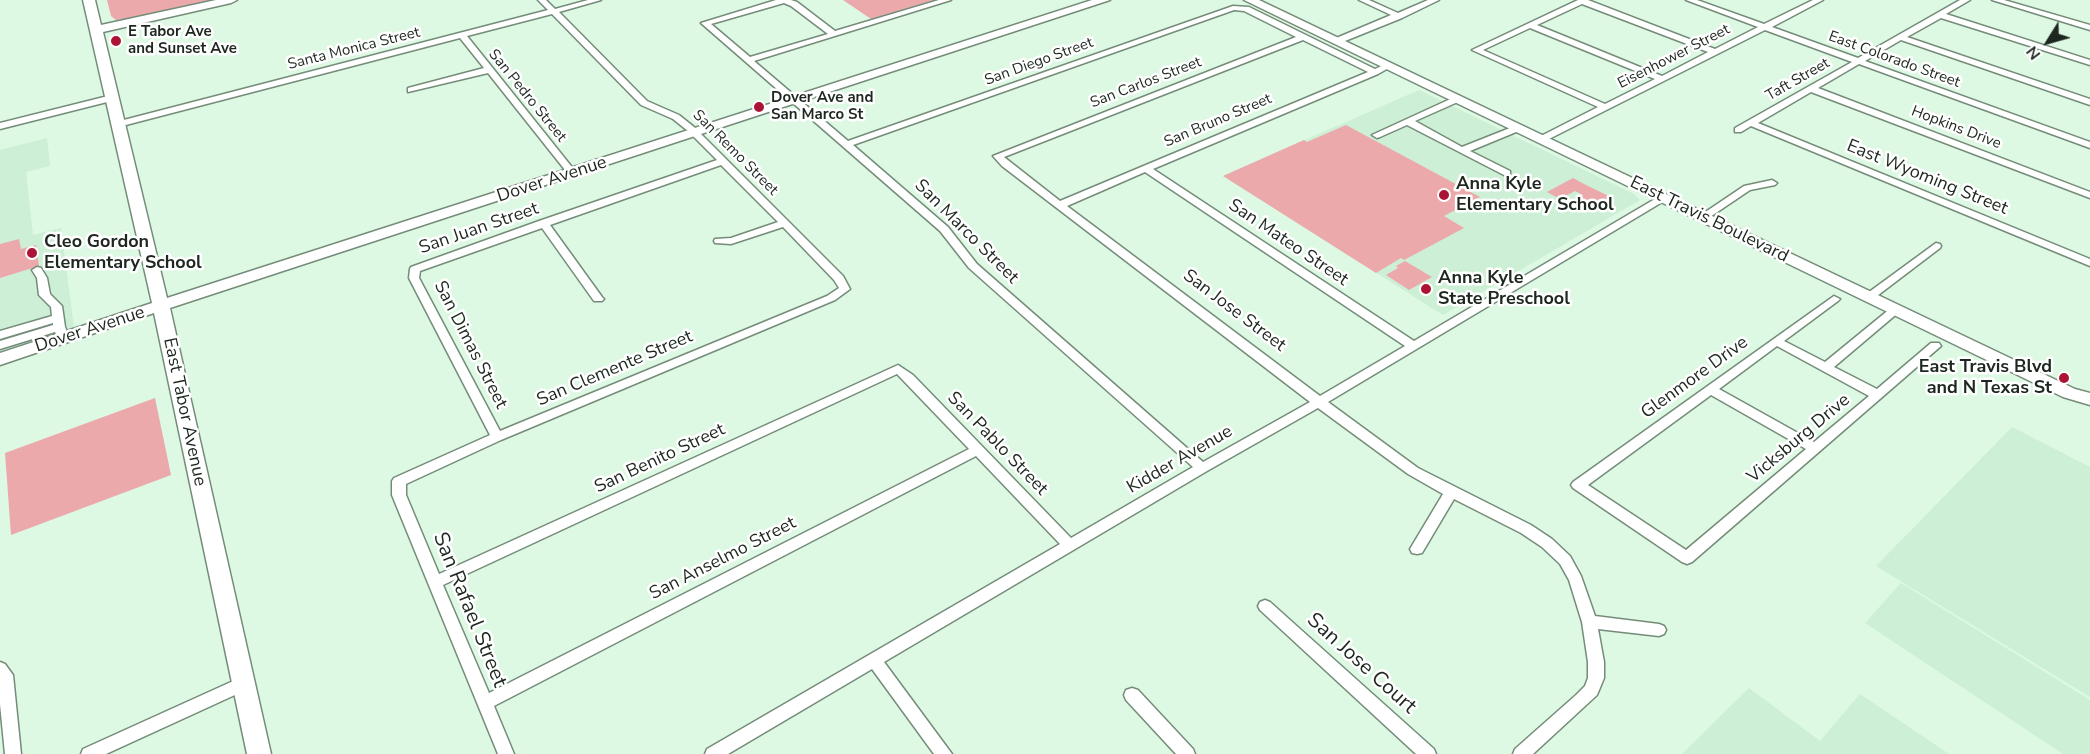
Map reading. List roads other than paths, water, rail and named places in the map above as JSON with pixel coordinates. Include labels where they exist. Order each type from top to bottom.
[{"type":"main road","name":"East Tabor Avenue","points":[[89,0],[161,306],[259,754]]},
{"type":"main road","points":[[96,30],[231,0]]},
{"type":"main road","name":"Dover Avenue","points":[[0,359],[60,328],[161,306],[1104,0]]},
{"type":"main road","name":"East Travis Boulevard","points":[[1250,0],[2069,393],[2090,399]]},
{"type":"main road","name":"East Travis Boulevard","points":[[2069,393],[2090,410]]},
{"type":"street","name":"San Remo Street","points":[[542,0],[644,103],[676,117],[696,133],[839,278],[845,289]]},
{"type":"street","name":"Santa Monica Street","points":[[119,124],[597,0]]},
{"type":"street","name":"San Marco Street","points":[[833,34],[794,4],[784,0],[705,22],[944,229],[973,266],[1202,468]]},
{"type":"street","points":[[749,60],[947,0]]},
{"type":"street","points":[[1363,0],[1399,16]]},
{"type":"street","points":[[1337,41],[1435,0]]},
{"type":"street","points":[[1605,107],[1476,50],[1583,0],[1715,52]]},
{"type":"street","name":"East Colorado Street","points":[[1690,0],[2090,145]]},
{"type":"street","points":[[1802,0],[1816,2]]},
{"type":"street","name":"Taft Street","points":[[1738,130],[1966,0]]},
{"type":"street","points":[[1996,0],[2090,28]]},
{"type":"street","name":"Eisenhower Street","points":[[1542,139],[1816,2]]},
{"type":"street","name":"San Diego Street","points":[[848,144],[1239,7],[1303,37]]},
{"type":"street","points":[[1940,15],[2090,63]]},
{"type":"street","points":[[1530,25],[1660,78]]},
{"type":"street","name":"San Pedro Street","points":[[462,35],[572,173]]},
{"type":"street","points":[[1303,37],[1375,72]]},
{"type":"street","name":"San Carlos Street","points":[[998,156],[1303,37]]},
{"type":"street","points":[[1900,37],[2090,102]]},
{"type":"street","name":"San Bruno Street","points":[[1060,205],[1388,66]]},
{"type":"street","points":[[411,90],[488,70]]},
{"type":"street","name":"Hopkins Drive","points":[[1812,89],[2090,195]]},
{"type":"street","points":[[0,126],[112,98]]},
{"type":"street","points":[[1377,135],[1457,99]]},
{"type":"street","points":[[1407,121],[1507,173]]},
{"type":"street","name":"East Wyoming Street","points":[[1751,123],[2090,263]]},
{"type":"street","points":[[1462,151],[1518,128]]},
{"type":"street","name":"San Jose Street","points":[[998,156],[1005,164],[1413,471],[1451,492],[1493,510],[1547,543],[1565,560],[1576,580],[1589,622],[1596,662],[1596,678],[1591,690],[1521,754]]},
{"type":"street","name":"San Juan Street","points":[[415,268],[724,161]]},
{"type":"street","name":"San Mateo Street","points":[[1145,168],[1413,346]]},
{"type":"street","points":[[1703,217],[1747,188],[1772,183]]},
{"type":"street","name":"Kidder Avenue","points":[[713,754],[1664,198]]},
{"type":"street","points":[[543,223],[598,299]]},
{"type":"street","points":[[719,241],[731,241],[784,223]]},
{"type":"street","points":[[1869,297],[1936,246]]},
{"type":"street","name":"San Dimas Street","points":[[415,268],[414,278],[497,437]]},
{"type":"street","points":[[37,270],[42,278],[45,295],[56,306],[60,328]]},
{"type":"street","name":"San Clemente Street","points":[[399,481],[497,437],[831,298],[845,289]]},
{"type":"street","name":"Glenmore Drive","points":[[1687,558],[1578,485],[1834,299]]},
{"type":"street","points":[[1826,367],[1895,310]]},
{"type":"street","points":[[0,335],[60,328]]},
{"type":"street","points":[[0,345],[60,328]]},
{"type":"street","points":[[1776,341],[1878,395]]},
{"type":"street","name":"Vicksburg Drive","points":[[1687,558],[1935,346]]},
{"type":"street","name":"San Pablo Street","points":[[898,369],[1069,545]]},
{"type":"street","name":"San Benito Street","points":[[436,582],[898,369]]},
{"type":"street","points":[[1710,389],[1815,448]]},
{"type":"street","name":"San Anselmo Street","points":[[485,703],[978,450]]},
{"type":"street","name":"San Rafael Street","points":[[399,481],[399,495],[506,754]]},
{"type":"street","points":[[1418,549],[1451,492]]},
{"type":"street","name":"San Jose Court","points":[[1265,606],[1428,754]]},
{"type":"street","points":[[1589,622],[1659,630]]},
{"type":"street","points":[[875,661],[944,754]]},
{"type":"street","points":[[0,669],[5,675],[13,754]]},
{"type":"street","points":[[89,754],[242,684]]},
{"type":"street","points":[[1132,695],[1187,754]]},
{"type":"place","name":"E Tabor Ave and Sunset Ave","points":[[116,41]]},
{"type":"place","name":"Dover Ave and San Marco St","points":[[759,107]]},
{"type":"place","name":"Anna Kyle Elementary School","points":[[1444,195]]},
{"type":"place","name":"Cleo Gordon Elementary School","points":[[32,253]]},
{"type":"place","name":"Anna Kyle State Preschool","points":[[1426,289]]},
{"type":"place","name":"East Travis Blvd and N Texas St","points":[[2064,378]]}]
